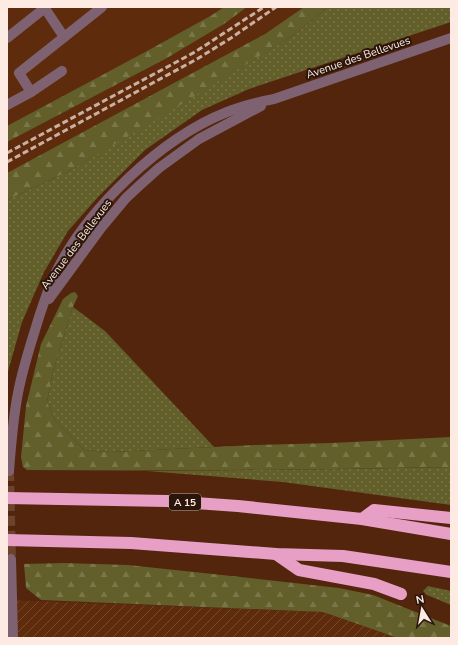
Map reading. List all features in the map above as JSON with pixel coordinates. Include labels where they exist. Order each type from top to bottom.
[{"type":"highway","name":"A 15","points":[[7,498],[167,501],[277,509],[362,519],[451,534]]},
{"type":"highway","points":[[362,519],[374,510],[451,518]]},
{"type":"highway","points":[[7,540],[131,543],[276,554],[343,556],[451,572]]},
{"type":"highway","points":[[276,554],[299,570],[374,584],[401,594]]},
{"type":"street","points":[[7,38],[45,7],[64,37]]},
{"type":"street","points":[[31,92],[20,73],[102,7]]},
{"type":"street","name":"Avenue des Bellevues","points":[[9,471],[14,416],[18,393],[32,337],[40,315],[55,290],[101,228],[126,198],[159,168],[199,139],[274,99],[451,38]]},
{"type":"street","points":[[7,104],[31,92],[62,71]]},
{"type":"street","points":[[11,559],[13,638]]},
{"type":"shaded area","points":[[7,7],[224,7],[147,51],[7,126]]},
{"type":"shaded area","points":[[247,7],[304,7],[265,34],[7,173],[7,142],[167,58],[224,24]]},
{"type":"shaded area","points":[[7,600],[323,612],[398,638],[7,638]]},
{"type":"green space","points":[[224,7],[247,7],[224,24],[167,58],[7,142],[7,126],[147,51]]},
{"type":"green space","points":[[304,7],[328,7],[294,35],[149,124],[69,171],[7,200],[7,173],[265,34]]},
{"type":"green space","points":[[328,7],[451,7],[451,22],[249,89],[202,110],[145,150],[98,197],[68,231],[44,272],[22,322],[7,375],[7,200],[69,171],[294,35]]},
{"type":"green space","points":[[75,292],[78,296],[73,307],[53,371],[47,402],[55,420],[84,450],[110,452],[451,437],[451,467],[239,470],[27,470],[23,467],[21,457],[26,406],[41,344],[63,299]]},
{"type":"green space","points":[[73,307],[105,331],[214,447],[110,452],[84,450],[55,420],[47,402],[53,371]]},
{"type":"green space","points":[[451,467],[451,505],[283,482],[147,471],[347,469]]},
{"type":"green space","points":[[64,563],[128,565],[339,588],[373,595],[451,626],[451,638],[398,638],[323,612],[41,600],[26,588],[24,564]]},
{"type":"green space","points":[[428,586],[451,591],[451,605],[427,595],[423,591]]},
{"type":"tunnel","points":[[9,471],[11,559]]},
{"type":"railway","points":[[7,153],[195,52],[264,7]]},
{"type":"railway","points":[[7,162],[197,59],[276,7]]}]
